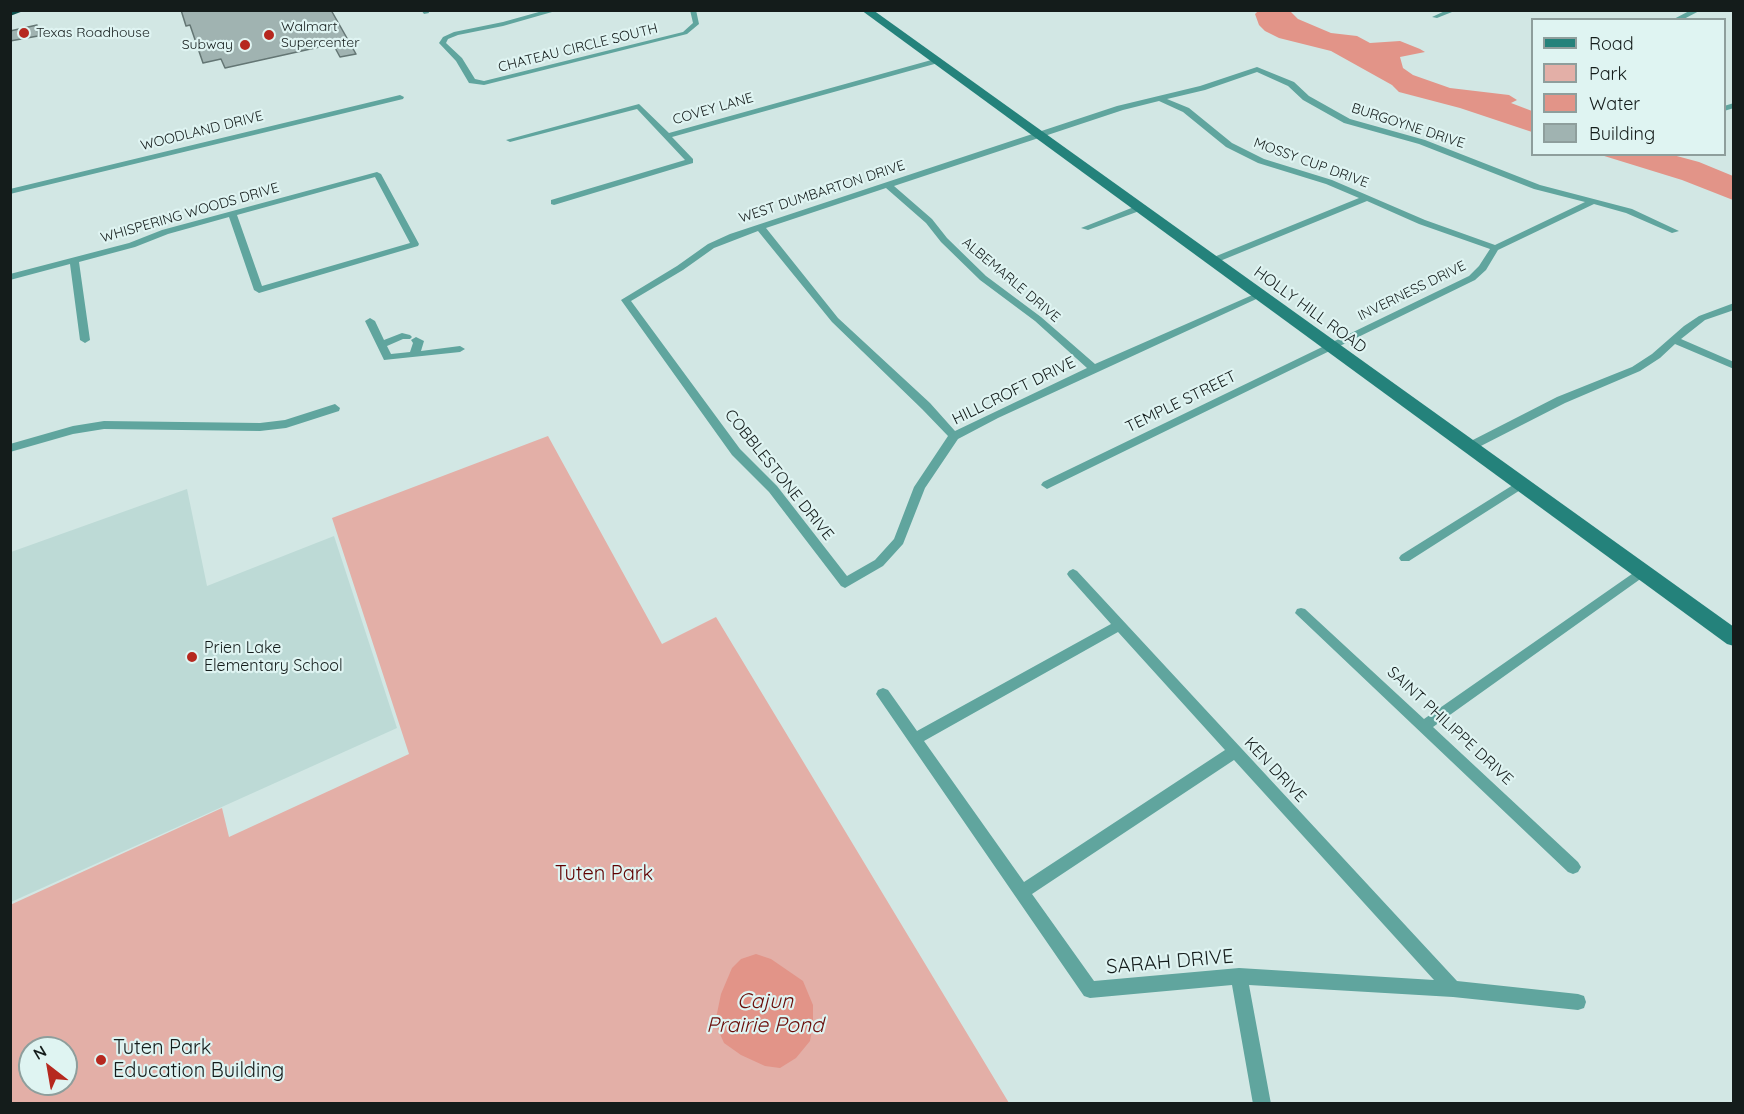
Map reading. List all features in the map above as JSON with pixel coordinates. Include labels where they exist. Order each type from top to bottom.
[{"type":"highway","points":[[10,13],[21,10]]},
{"type":"street","name":"CHATEAU CIRCLE SOUTH","points":[[556,10],[451,35],[442,43],[459,60],[472,81],[484,83],[685,33],[696,24],[693,10]]},
{"type":"street","name":"HOLLY HILL ROAD","points":[[866,10],[1734,638]]},
{"type":"street","points":[[1435,17],[1454,10]]},
{"type":"street","points":[[1680,18],[1698,10]]},
{"type":"street","name":"COVEY LANE","points":[[554,202],[690,161],[668,136],[935,61]]},
{"type":"street","name":"WEST DUMBARTON DRIVE","points":[[626,300],[680,268],[711,246],[733,236],[1120,108],[1162,99],[1257,69]]},
{"type":"street","name":"BURGOYNE DRIVE","points":[[1257,69],[1291,84],[1306,98],[1347,121],[1422,142],[1537,187],[1629,211],[1675,231]]},
{"type":"street","name":"WOODLAND DRIVE","points":[[10,192],[400,97]]},
{"type":"street","name":"MOSSY CUP DRIVE","points":[[1162,99],[1186,110],[1216,137],[1244,153],[1495,248]]},
{"type":"street","points":[[510,140],[639,106],[668,136]]},
{"type":"street","name":"WHISPERING WOODS DRIVE","points":[[10,277],[132,245],[165,232],[377,174],[415,244],[259,290],[232,214]]},
{"type":"street","name":"ALBEMARLE DRIVE","points":[[888,184],[929,221],[950,246],[983,278],[1038,319],[1094,369]]},
{"type":"street","points":[[1212,261],[1367,198]]},
{"type":"street","name":"INVERNESS DRIVE","points":[[1329,346],[1472,278],[1483,268],[1495,248],[1594,201]]},
{"type":"street","points":[[1085,228],[1139,208]]},
{"type":"street","points":[[760,227],[835,320],[926,406],[954,436]]},
{"type":"street","points":[[74,261],[85,340]]},
{"type":"street","name":"HILLCROFT DRIVE","points":[[845,583],[873,567],[888,555],[899,541],[920,487],[954,436],[994,415],[1260,295]]},
{"type":"street","name":"COBBLESTONE DRIVE","points":[[626,300],[736,452],[773,489],[845,583]]},
{"type":"street","points":[[1469,447],[1560,400],[1636,369],[1702,318],[1733,306]]},
{"type":"street","points":[[370,321],[388,358],[460,349]]},
{"type":"street","points":[[382,345],[402,336],[419,341],[414,355]]},
{"type":"street","points":[[1676,340],[1734,366]]},
{"type":"street","name":"TEMPLE STREET","points":[[1047,485],[1329,346]]},
{"type":"street","points":[[10,448],[73,430],[104,425],[260,427],[286,424],[334,408]]},
{"type":"street","points":[[1405,558],[1521,484]]},
{"type":"street","points":[[1424,726],[1642,572]]},
{"type":"street","name":"KEN DRIVE","points":[[1073,574],[1118,626],[1453,989]]},
{"type":"street","name":"SAINT PHILIPPE DRIVE","points":[[1301,613],[1573,867]]},
{"type":"street","points":[[915,739],[1118,626]]},
{"type":"street","name":"SARAH DRIVE","points":[[884,694],[1090,990],[1239,976],[1453,989],[1578,1002]]},
{"type":"street","points":[[1022,892],[1234,752]]},
{"type":"street","points":[[1239,976],[1262,1104]]},
{"type":"shaded area","name":"Prien Lake Elementary School","points":[[187,489],[207,586],[334,536],[397,728],[11,902],[11,552]]},
{"type":"green space","name":"Tuten Park","points":[[548,436],[662,644],[716,617],[1009,1103],[11,1103],[10,905],[222,808],[229,837],[409,754],[332,518]]},
{"type":"water","points":[[1258,11],[1292,11],[1298,19],[1331,33],[1357,36],[1370,43],[1400,41],[1420,49],[1425,52],[1400,57],[1403,68],[1413,75],[1450,88],[1509,95],[1517,100],[1511,103],[1531,111],[1531,132],[1460,108],[1399,92],[1392,85],[1331,51],[1279,38],[1265,31],[1259,25],[1255,14]]},
{"type":"water","points":[[1604,156],[1677,156],[1699,162],[1733,176],[1733,200],[1682,180]]},
{"type":"water","name":"Cajun Prairie Pond","points":[[756,954],[771,959],[803,981],[813,1005],[810,1041],[796,1058],[780,1068],[765,1066],[741,1055],[724,1043],[715,1023],[721,994],[732,968],[741,959]]},
{"type":"building","name":"Walmart Supercenter","points":[[181,10],[331,10],[356,54],[340,57],[333,44],[225,68],[221,59],[203,63],[190,25],[186,26]]},
{"type":"building","name":"Texas Roadhouse","points":[[37,25],[38,36],[10,41],[10,31]]},
{"type":"place","name":"Texas Roadhouse","points":[[24,33]]},
{"type":"place","name":"Walmart Supercenter","points":[[269,35]]},
{"type":"place","name":"Subway","points":[[245,45]]},
{"type":"place","name":"Prien Lake Elementary School","points":[[192,657]]},
{"type":"place","name":"Tuten Park Education Building","points":[[101,1060]]}]
